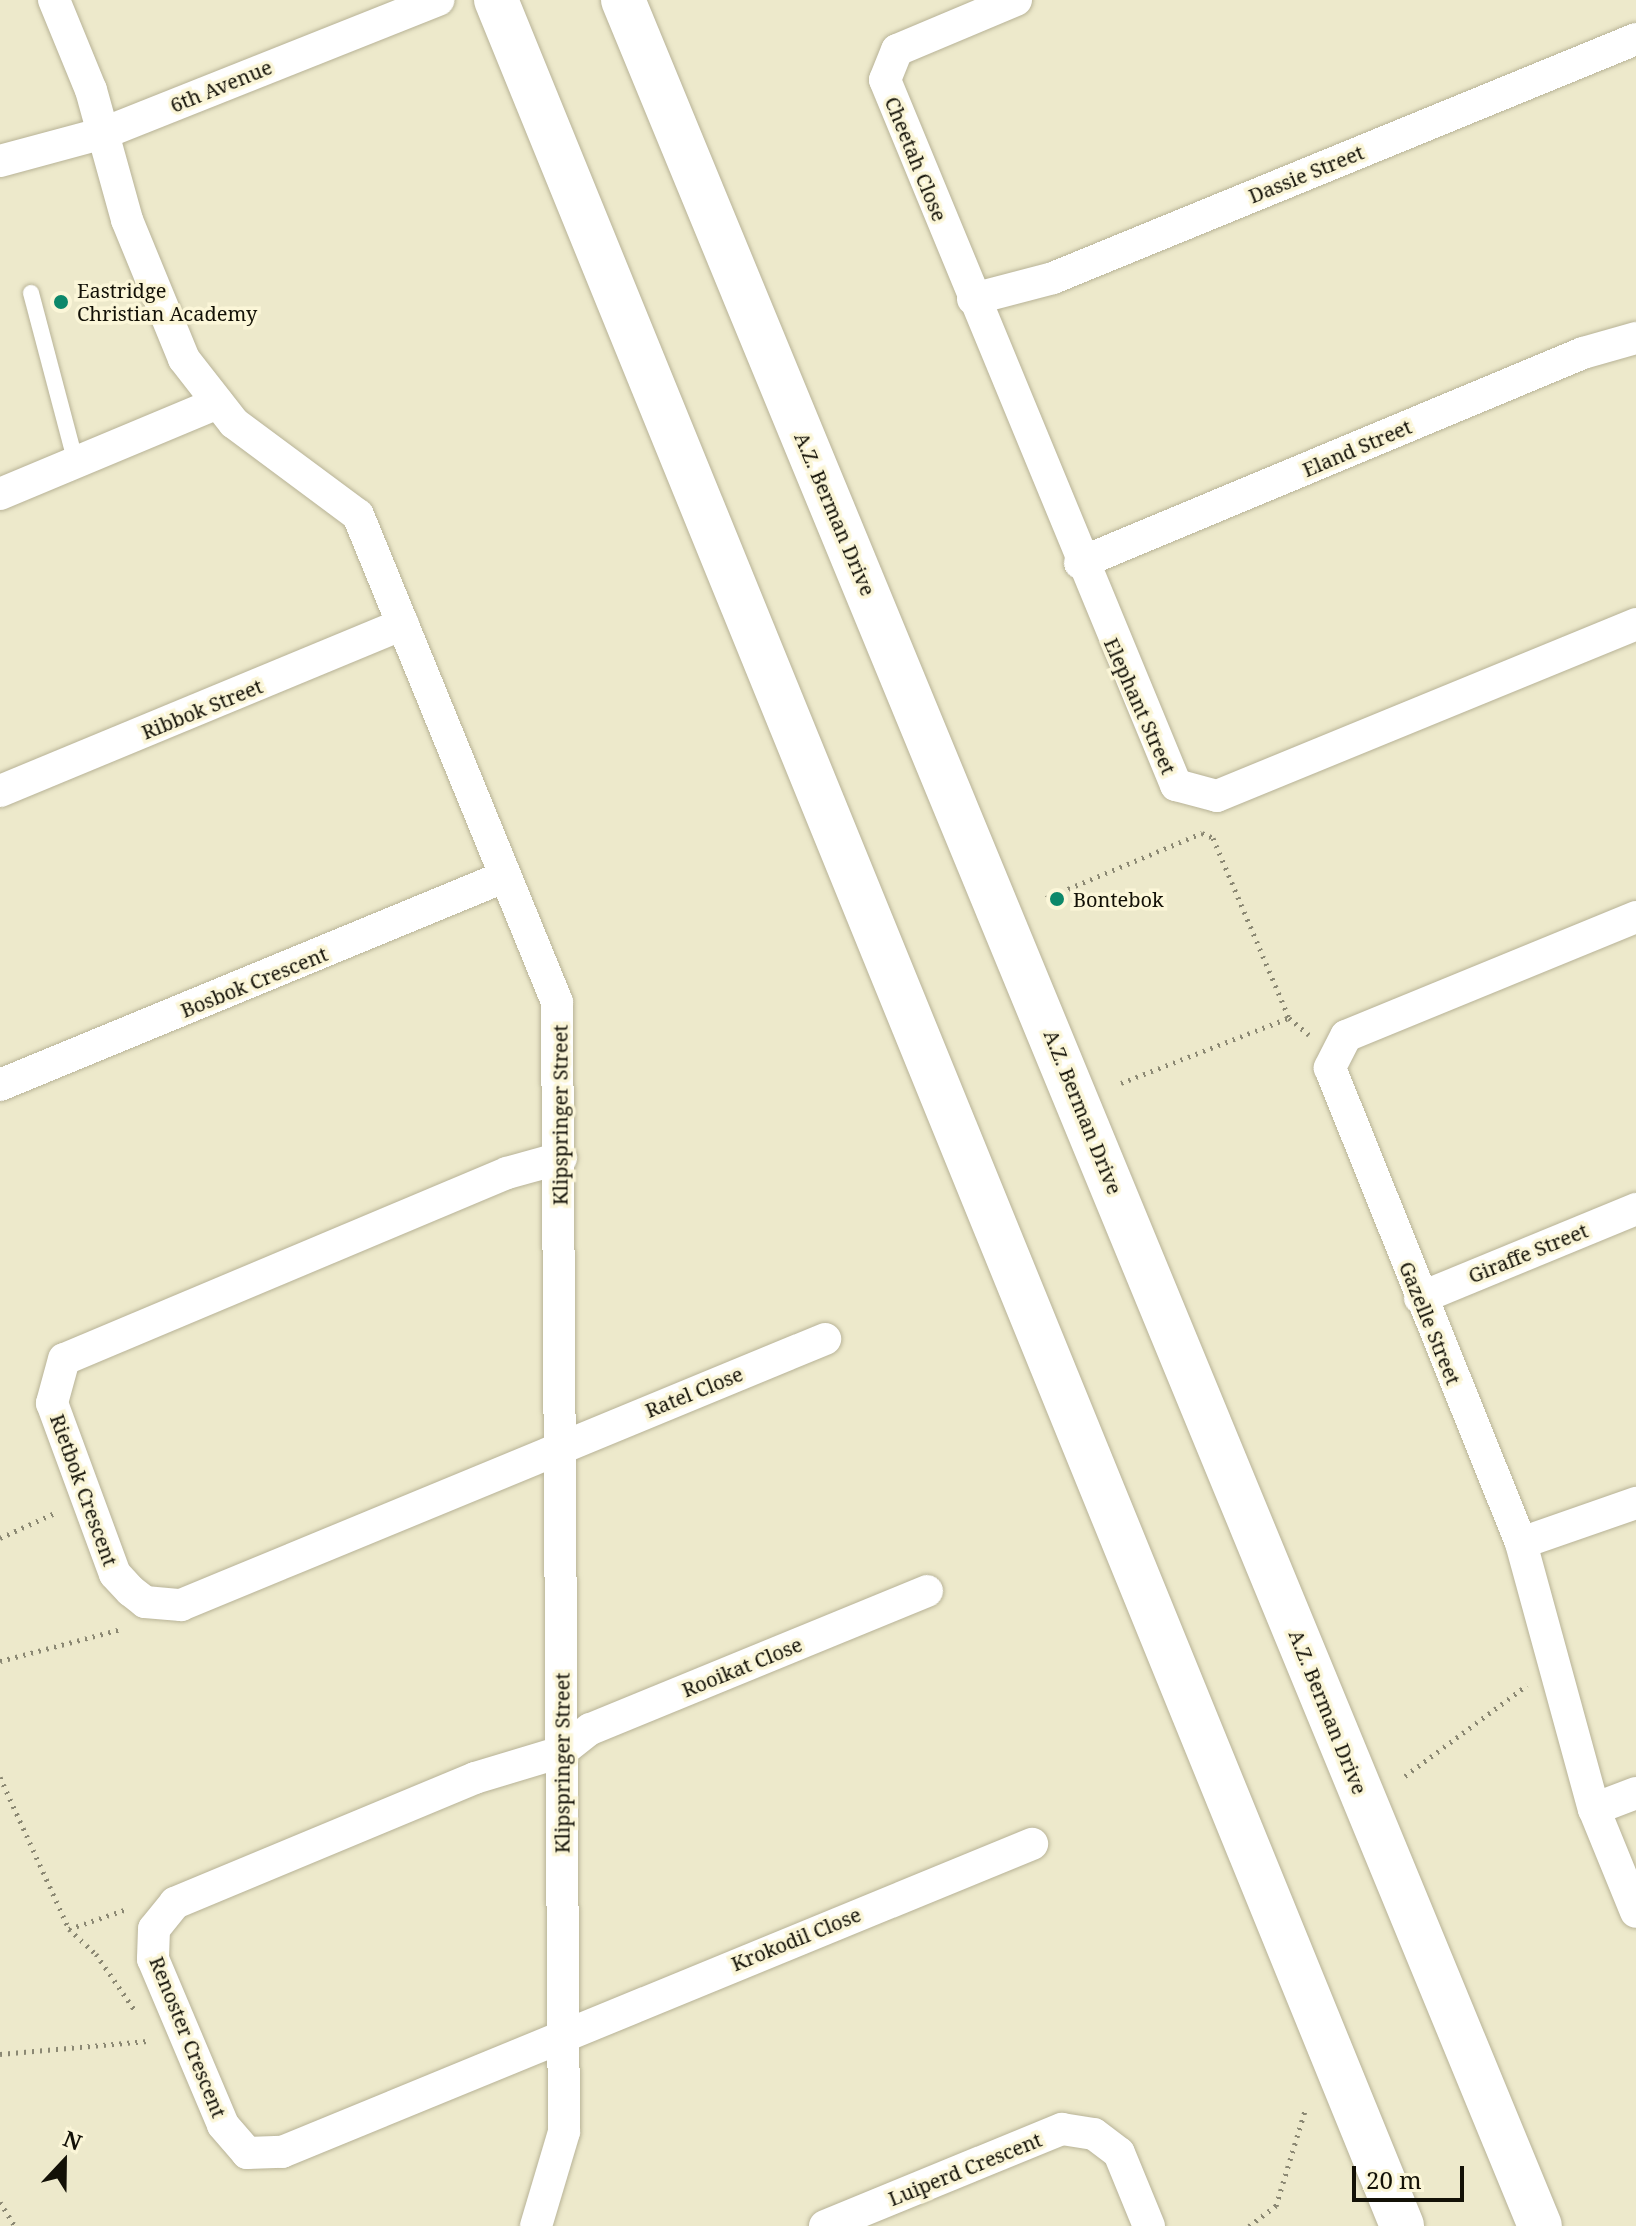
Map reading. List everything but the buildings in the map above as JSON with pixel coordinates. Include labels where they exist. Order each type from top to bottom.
[{"type":"main road","points":[[496,0],[1402,2226]]},
{"type":"main road","name":"A.Z. Berman Drive","points":[[623,0],[1540,2226]]},
{"type":"street","name":"Klipspringer Street","points":[[54,0],[104,133],[127,220],[184,359],[234,423],[338,494],[358,515],[557,1002],[561,1158],[564,2132],[536,2226]]},
{"type":"street","name":"6th Avenue","points":[[0,161],[104,133],[438,0]]},
{"type":"street","name":"Cheetah Close","points":[[973,299],[885,80],[897,50],[1016,0]]},
{"type":"street","name":"Dassie Street","points":[[973,299],[1053,278],[1636,39]]},
{"type":"street","name":"Elephant Street","points":[[973,299],[1165,772],[1199,796]]},
{"type":"street","name":"Eland Street","points":[[1080,563],[1583,353],[1636,338]]},
{"type":"street","points":[[0,494],[218,403]]},
{"type":"street","name":"Ribbok Street","points":[[0,791],[403,624]]},
{"type":"street","points":[[1199,796],[1217,796],[1636,624]]},
{"type":"street","name":"Bosbok Crescent","points":[[0,1085],[506,876]]},
{"type":"street","points":[[1334,1056],[1346,1036],[1636,917]]},
{"type":"street","name":"Gazelle Street","points":[[1334,1056],[1330,1081],[1521,1543],[1594,1809],[1636,1912]]},
{"type":"street","name":"Rietbok Crescent","points":[[145,1602],[115,1574],[52,1403],[58,1369],[73,1351],[507,1173],[561,1158]]},
{"type":"street","name":"Giraffe Street","points":[[1420,1298],[1636,1209]]},
{"type":"street","name":"Ratel Close","points":[[562,1445],[825,1339]]},
{"type":"street","points":[[145,1602],[181,1605],[562,1445]]},
{"type":"street","points":[[1521,1543],[1636,1503]]},
{"type":"street","name":"Rooikat Close","points":[[561,1752],[590,1729],[927,1591]]},
{"type":"street","points":[[162,1914],[475,1778],[561,1752]]},
{"type":"street","points":[[1594,1809],[1636,1793]]},
{"type":"street","name":"Krokodil Close","points":[[563,2040],[1032,1844]]},
{"type":"street","name":"Renoster Crescent","points":[[162,1914],[153,1959],[223,2125],[247,2153],[282,2152],[563,2040]]},
{"type":"street","name":"Luiperd Crescent","points":[[825,2226],[1062,2129],[1094,2134],[1119,2153],[1149,2226]]},
{"type":"lane","points":[[31,293],[76,463]]},
{"type":"path","points":[[1199,796],[1202,833]]},
{"type":"path","points":[[1046,898],[1202,833],[1213,838],[1289,1018],[1334,1056]]},
{"type":"path","points":[[1121,1083],[1289,1018]]},
{"type":"path","points":[[0,1538],[87,1498]]},
{"type":"path","points":[[0,1661],[126,1627],[145,1602]]},
{"type":"path","points":[[1405,1776],[1483,1713],[1556,1672]]},
{"type":"path","points":[[0,1777],[69,1929],[96,1954],[138,2016]]},
{"type":"path","points":[[69,1929],[118,1908],[162,1914]]},
{"type":"path","points":[[0,2054],[155,2040],[147,2028]]},
{"type":"path","points":[[1249,2226],[1276,2206],[1306,2107]]},
{"type":"path","points":[[0,2202],[15,2226]]},
{"type":"place","name":"Eastridge Christian Academy","points":[[61,302]]},
{"type":"place","name":"Bontebok","points":[[1057,899]]}]
